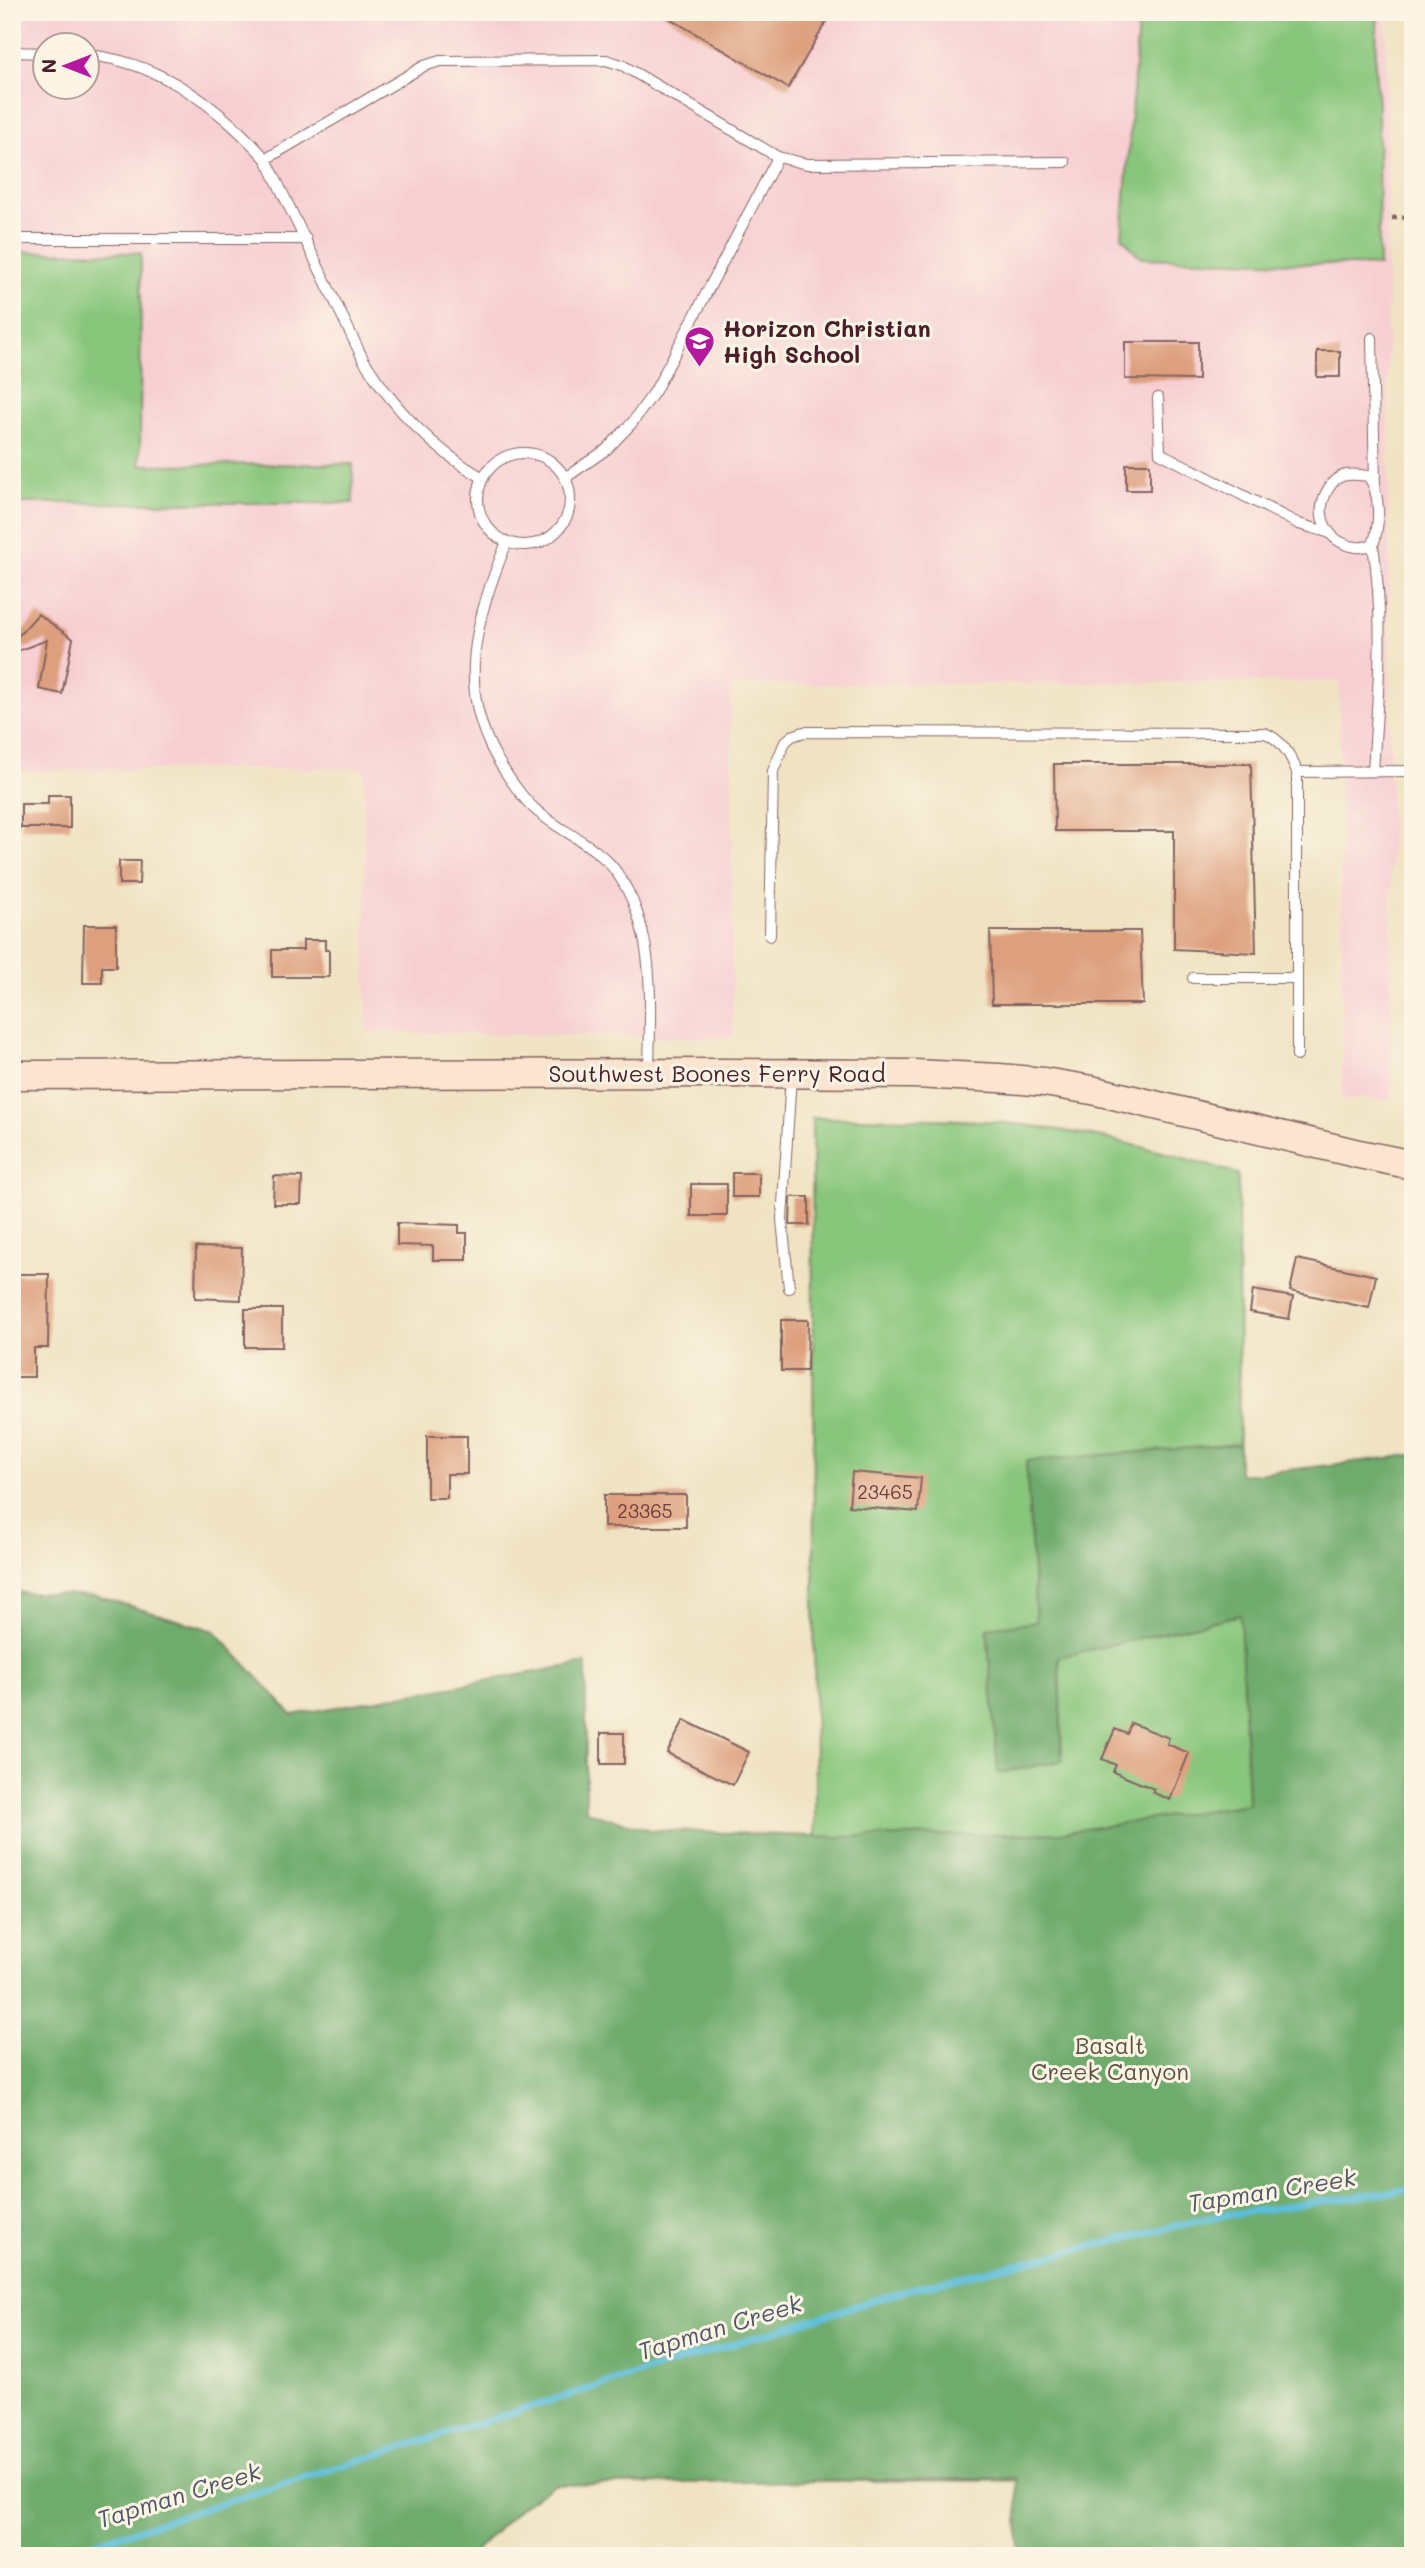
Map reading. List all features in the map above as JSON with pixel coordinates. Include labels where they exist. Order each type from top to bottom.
[{"type":"main road","name":"Southwest Boones Ferry Road","points":[[12,1075],[791,1073],[914,1074],[1044,1082],[1092,1090],[1413,1165]]},
{"type":"lane","points":[[12,52],[32,52]]},
{"type":"lane","points":[[102,59],[160,74],[194,94],[225,118],[266,159],[363,359],[394,405],[416,430],[483,478]]},
{"type":"lane","points":[[266,159],[424,66],[440,61],[606,60],[622,65],[778,157],[807,164],[1065,163]]},
{"type":"lane","points":[[565,478],[607,449],[632,423],[655,391],[778,157]]},
{"type":"lane","points":[[12,239],[306,239]]},
{"type":"lane","points":[[1373,338],[1378,518],[1373,545],[1381,644],[1373,771]]},
{"type":"lane","points":[[1158,398],[1160,453],[1299,524],[1327,531],[1357,547],[1373,545]]},
{"type":"lane","points":[[524,453],[545,457],[557,466],[565,478],[570,493],[569,509],[563,524],[552,536],[538,543],[522,545],[507,542],[484,522],[478,492],[483,478],[503,457],[524,453]]},
{"type":"lane","points":[[1327,531],[1321,518],[1324,498],[1330,484],[1340,476],[1355,474],[1368,476],[1375,485]]},
{"type":"lane","points":[[507,542],[493,574],[479,621],[472,667],[477,711],[492,752],[512,782],[537,811],[594,851],[617,872],[638,913],[648,957],[649,1074]]},
{"type":"lane","points":[[770,936],[773,771],[785,742],[792,736],[804,732],[1265,733],[1284,746],[1297,772],[1297,1055]]},
{"type":"lane","points":[[1297,772],[1413,771]]},
{"type":"lane","points":[[1193,978],[1297,978]]},
{"type":"lane","points":[[789,1288],[782,1220],[791,1073]]},
{"type":"path","points":[[1392,218],[1413,218]]},
{"type":"shaded area","name":"Horizon Christian High School","points":[[12,12],[1386,12],[1392,1101],[1363,1098],[1343,1101],[1339,682],[731,685],[733,1038],[367,1032],[364,768],[12,771]]},
{"type":"green space","points":[[1139,12],[1378,12],[1375,66],[1378,106],[1379,266],[1141,258],[1122,237]]},
{"type":"green space","points":[[12,252],[141,253],[140,465],[353,464],[353,503],[12,503]]},
{"type":"green space","name":"Basalt Creek Canyon","points":[[812,1118],[964,1120],[1015,1124],[1128,1143],[1238,1174],[1239,1473],[1404,2480],[818,2481]]},
{"type":"green space","points":[[1239,1444],[1239,1474],[1413,1455],[1413,1589],[1401,1591],[1404,1711],[1413,1713],[1413,2556],[1019,2556],[1017,2478],[554,2485],[520,2507],[471,2556],[12,2556],[12,1592],[96,1596],[215,1631],[292,1715],[586,1663],[586,1811],[650,1830],[838,1837],[1059,1833],[1248,1804],[1240,1615],[1059,1657],[1062,1761],[998,1773],[987,1628],[1036,1622],[1026,1461]]},
{"type":"building","points":[[659,12],[832,12],[788,88]]},
{"type":"building","points":[[1125,342],[1198,342],[1198,380],[1125,379]]},
{"type":"building","points":[[1317,351],[1340,351],[1340,377],[1317,377]]},
{"type":"building","points":[[1126,464],[1150,464],[1150,490],[1126,490]]},
{"type":"building","points":[[38,614],[73,639],[62,694],[39,689],[47,640],[12,653],[12,643]]},
{"type":"building","points":[[1054,764],[1251,764],[1256,953],[1174,949],[1174,831],[1055,831]]},
{"type":"building","points":[[48,795],[70,795],[70,828],[21,828],[21,804],[48,804]]},
{"type":"building","points":[[119,861],[140,861],[139,884],[119,884]]},
{"type":"building","points":[[84,925],[116,925],[116,967],[102,967],[102,983],[83,983]]},
{"type":"building","points":[[990,931],[1140,931],[1143,1004],[992,1004]]},
{"type":"building","points":[[303,940],[325,940],[325,950],[329,950],[329,977],[272,977],[272,950],[303,950]]},
{"type":"building","points":[[732,1173],[759,1173],[759,1197],[732,1197]]},
{"type":"building","points":[[274,1176],[302,1177],[301,1204],[273,1204]]},
{"type":"building","points":[[691,1184],[727,1184],[727,1216],[691,1216]]},
{"type":"building","points":[[791,1197],[809,1197],[809,1225],[790,1225]]},
{"type":"building","points":[[397,1223],[459,1225],[459,1233],[467,1233],[467,1260],[433,1260],[433,1246],[397,1245]]},
{"type":"building","points":[[196,1247],[242,1248],[241,1300],[195,1298]]},
{"type":"building","points":[[1297,1259],[1376,1276],[1369,1308],[1290,1291]]},
{"type":"building","points":[[12,1274],[49,1274],[48,1348],[34,1348],[34,1377],[12,1377]]},
{"type":"building","points":[[1253,1290],[1293,1297],[1289,1319],[1250,1312]]},
{"type":"building","points":[[245,1309],[282,1309],[282,1347],[245,1347]]},
{"type":"building","points":[[781,1320],[808,1320],[807,1371],[781,1371]]},
{"type":"building","points":[[427,1436],[467,1436],[467,1474],[447,1474],[447,1498],[427,1498]]},
{"type":"building","points":[[852,1472],[921,1478],[918,1512],[849,1506]]},
{"type":"building","points":[[604,1495],[686,1495],[686,1527],[604,1527]]},
{"type":"building","points":[[684,1720],[749,1752],[733,1785],[667,1753]]},
{"type":"building","points":[[1131,1723],[1169,1738],[1167,1744],[1189,1753],[1170,1800],[1152,1792],[1154,1789],[1113,1772],[1116,1765],[1102,1759],[1115,1729],[1127,1734]]},
{"type":"building","points":[[601,1733],[624,1733],[624,1764],[601,1764]]},
{"type":"waterway","name":"Tapman Creek","points":[[52,2556],[907,2290],[1218,2216],[1413,2189]]},
{"type":"place","name":"Horizon Christian High School","points":[[700,369]]}]
